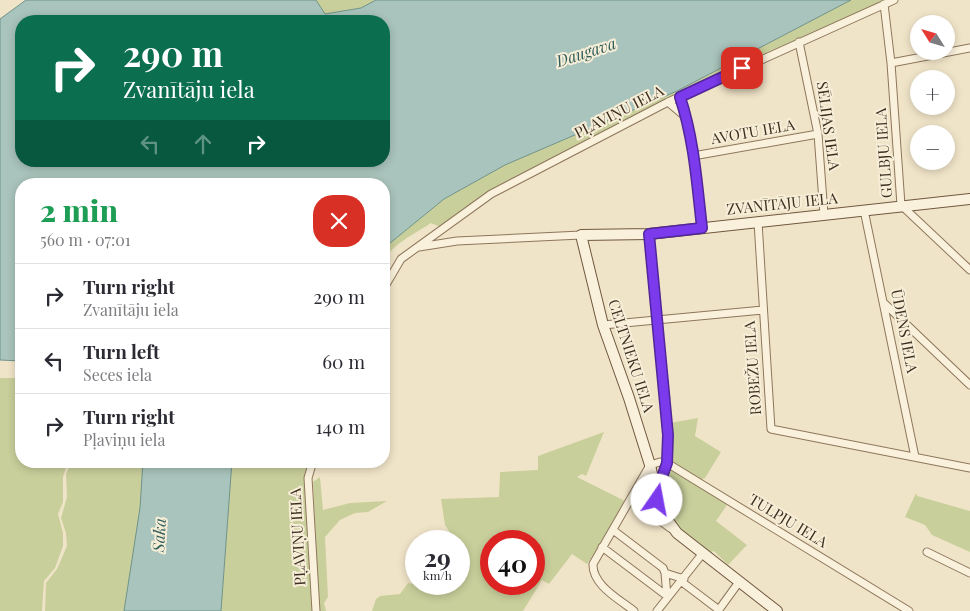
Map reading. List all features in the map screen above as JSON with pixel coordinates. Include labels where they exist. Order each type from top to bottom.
[{"type":"street","name":"PĻAVIŅU IELA","points":[[390,278],[401,259],[490,194],[668,102],[894,0]]},
{"type":"street","name":"GULBJU IELA","points":[[884,4],[891,63],[901,206],[970,270]]},
{"type":"street","name":"SĒLIJAS IELA","points":[[799,42],[818,134],[824,215]]},
{"type":"street","points":[[891,63],[970,48]]},
{"type":"street","points":[[680,97],[687,118],[702,228]]},
{"type":"street","points":[[668,102],[687,118]]},
{"type":"street","name":"AVOTU IELA","points":[[693,156],[818,134]]},
{"type":"street","name":"ZVANĪTĀJU IELA","points":[[419,247],[457,241],[649,234],[970,199]]},
{"type":"street","name":"ŪDENS IELA","points":[[864,210],[915,457]]},
{"type":"street","name":"ROBEŽU IELA","points":[[758,222],[771,429],[970,468]]},
{"type":"street","points":[[649,234],[667,408],[667,463],[656,494]]},
{"type":"street","name":"CELTNIEKU IELA","points":[[581,235],[603,325],[650,464],[656,494],[663,515],[676,532],[775,610]]},
{"type":"street","points":[[884,303],[970,385]]},
{"type":"street","points":[[603,325],[763,310]]},
{"type":"street","points":[[634,611],[600,584],[595,577],[593,564],[650,464],[667,463]]},
{"type":"street","name":"TULPJU IELA","points":[[667,463],[909,611]]},
{"type":"street","name":"PĻAVIŅU IELA","points":[[311,468],[308,478],[316,611]]},
{"type":"street","points":[[631,498],[676,532]]},
{"type":"street","points":[[612,530],[663,568],[667,596]]},
{"type":"street","points":[[602,547],[667,596]]},
{"type":"street","points":[[927,552],[970,573]]},
{"type":"street","points":[[657,611],[667,596],[683,581],[703,553]]},
{"type":"street","points":[[665,573],[683,581],[718,610],[739,582]]},
{"type":"green space","points":[[316,0],[376,0],[361,8],[325,14]]},
{"type":"green space","points":[[851,0],[885,0],[768,52],[678,99],[536,166],[489,192],[440,227],[431,223],[399,243],[390,253],[390,243],[444,199],[505,165],[677,91]]},
{"type":"green space","points":[[0,378],[15,378],[15,468],[66,468],[63,477],[63,502],[58,514],[63,533],[63,546],[55,568],[44,581],[42,611],[0,611]]},
{"type":"green space","points":[[698,418],[695,436],[721,452],[705,478],[700,480],[670,462],[670,423]]},
{"type":"green space","points":[[604,432],[586,476],[582,474],[577,477],[625,501],[611,529],[587,564],[572,554],[549,584],[545,582],[545,530],[480,530],[480,595],[533,595],[523,611],[372,611],[376,599],[380,596],[400,594],[405,587],[405,595],[470,595],[470,530],[448,530],[445,525],[441,499],[499,497],[500,472],[538,470],[538,456]]},
{"type":"green space","points":[[69,468],[205,468],[154,611],[45,611],[46,583],[57,569],[67,546],[66,533],[61,518],[67,497],[66,474]]},
{"type":"green space","points":[[231,468],[310,468],[308,484],[314,611],[221,611]]},
{"type":"green space","points":[[675,469],[727,505],[716,521],[747,545],[728,565],[714,551],[711,552],[683,533],[667,515],[662,506],[663,484],[670,472]]},
{"type":"green space","points":[[647,474],[655,506],[652,508],[634,497]]},
{"type":"green space","points":[[320,477],[323,510],[350,503],[387,501],[368,512],[355,513],[340,520],[325,537],[328,597],[324,603],[326,611],[319,611],[313,482]]},
{"type":"green space","points":[[916,493],[917,496],[970,511],[970,552],[932,535],[925,525],[905,517]]},
{"type":"water","name":"Daugava","points":[[26,0],[316,0],[325,14],[361,8],[376,0],[851,0],[677,91],[505,165],[444,199],[390,243],[390,178],[15,178],[15,361],[0,360],[0,19]]},
{"type":"water","name":"Saka","points":[[143,468],[231,468],[221,611],[124,611],[140,508]]},
{"type":"route","points":[[657,500],[656,494],[667,463],[668,435],[667,408],[649,234],[702,228],[687,118],[680,97],[742,68]]}]
